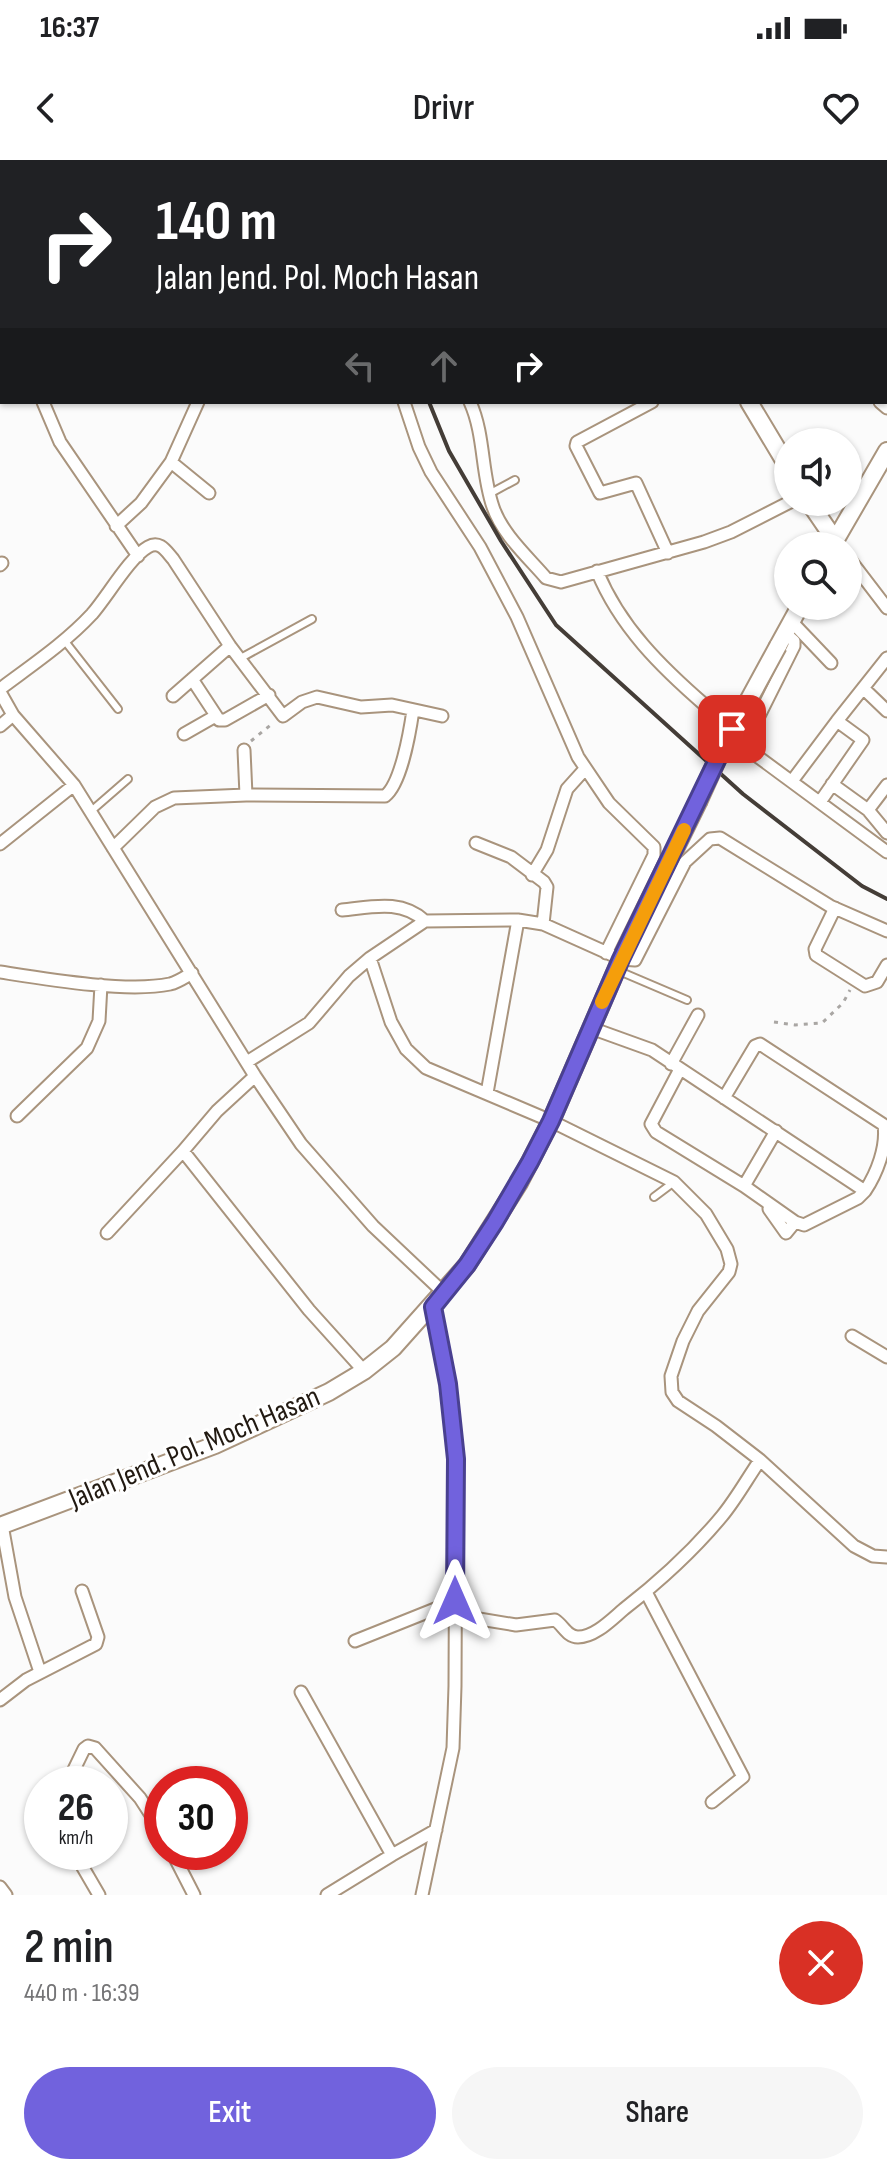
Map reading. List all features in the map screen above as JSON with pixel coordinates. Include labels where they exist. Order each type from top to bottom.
[{"type":"main road","points":[[750,404],[774,444]]},
{"type":"main road","points":[[843,532],[884,460]]},
{"type":"main road","name":"Jalan Jend. Pol. Moch Hasan","points":[[1,1525],[215,1445],[302,1405],[364,1371],[393,1348],[438,1300],[467,1265],[495,1222],[551,1121],[591,1028],[614,961],[698,802],[723,747],[794,620]]},
{"type":"street","points":[[44,404],[60,442],[138,556]]},
{"type":"street","points":[[116,526],[141,503],[171,462],[197,404]]},
{"type":"street","points":[[405,404],[425,460],[489,563],[585,769],[609,803],[654,847],[654,855],[614,961]]},
{"type":"street","points":[[471,404],[477,420],[489,494],[498,518],[546,578],[561,582],[668,553],[731,532],[774,510]]},
{"type":"street","points":[[648,404],[577,442],[576,446],[600,493],[636,483],[668,553]]},
{"type":"street","points":[[171,462],[209,493]]},
{"type":"street","points":[[422,1895],[453,1748],[456,1459],[438,1300],[314,1161],[255,1076],[74,785],[13,715],[0,690],[64,640],[93,612],[149,546],[163,547],[239,659],[283,716],[302,702],[317,697],[361,707],[392,705],[442,716]]},
{"type":"street","points":[[597,571],[616,611],[628,627],[668,674],[706,706]]},
{"type":"street","points":[[862,575],[887,608]]},
{"type":"street","points":[[787,635],[831,663]]},
{"type":"street","points":[[787,635],[794,646],[746,742],[746,748],[887,852]]},
{"type":"street","points":[[173,696],[230,646]]},
{"type":"street","points":[[792,781],[887,658]]},
{"type":"street","points":[[192,679],[219,720],[225,720],[269,695]]},
{"type":"street","points":[[863,688],[887,711]]},
{"type":"street","points":[[113,848],[163,802],[174,798],[390,794],[413,710]]},
{"type":"street","points":[[0,726],[13,715]]},
{"type":"street","points":[[184,734],[217,717]]},
{"type":"street","points":[[820,802],[868,744],[837,721]]},
{"type":"street","points":[[244,750],[246,795]]},
{"type":"street","points":[[532,875],[547,850],[567,789],[585,769]]},
{"type":"street","points":[[832,784],[868,810],[887,833]]},
{"type":"street","points":[[0,844],[74,785]]},
{"type":"street","points":[[868,810],[887,785]]},
{"type":"street","points":[[247,1062],[316,1017],[349,976],[425,921],[518,920],[543,924],[614,961],[637,960],[685,862],[710,839],[720,838],[835,908],[887,931]]},
{"type":"street","points":[[476,843],[511,857],[544,882],[547,887],[543,924]]},
{"type":"street","points":[[342,910],[390,905],[413,911],[425,921]]},
{"type":"street","points":[[835,908],[814,953],[865,986],[877,982],[887,965]]},
{"type":"street","points":[[487,1093],[518,920]]},
{"type":"street","points":[[370,958],[391,1022],[406,1049],[426,1068],[551,1121],[674,1182],[706,1214],[727,1249],[731,1264],[729,1272],[698,1311],[683,1341],[671,1376],[672,1392],[678,1401],[760,1460],[854,1546],[873,1556],[887,1557]]},
{"type":"street","points":[[0,972],[101,985],[168,985],[192,973]]},
{"type":"street","points":[[17,1116],[87,1048],[99,1021],[101,985]]},
{"type":"street","points":[[698,1015],[651,1124],[652,1128],[795,1222],[811,1223],[858,1198],[879,1166],[885,1137],[884,1125],[760,1044],[755,1046],[724,1098]]},
{"type":"street","points":[[591,1028],[634,1042],[865,1191]]},
{"type":"street","points":[[107,1233],[217,1111],[255,1076]]},
{"type":"street","points":[[744,1186],[776,1131]]},
{"type":"street","points":[[183,1151],[309,1310],[364,1371]]},
{"type":"street","points":[[852,1336],[887,1357]]},
{"type":"street","points":[[455,1615],[516,1625],[555,1620],[569,1635],[582,1637],[599,1630],[690,1552],[723,1515],[760,1460]]},
{"type":"street","points":[[1,1525],[15,1597],[40,1672]]},
{"type":"street","points":[[0,1700],[26,1680],[97,1642],[82,1591]]},
{"type":"street","points":[[646,1592],[746,1782],[712,1802]]},
{"type":"street","points":[[355,1641],[455,1601]]},
{"type":"street","points":[[301,1692],[392,1855]]},
{"type":"street","points":[[76,1766],[88,1746],[95,1748],[111,1766]]},
{"type":"street","points":[[128,1785],[144,1803]]},
{"type":"street","points":[[327,1895],[436,1830]]},
{"type":"street","points":[[84,1870],[99,1895]]},
{"type":"street","points":[[180,1870],[191,1894]]},
{"type":"street","points":[[0,1887],[6,1895]]},
{"type":"lane","points":[[489,494],[515,480]]},
{"type":"lane","points":[[239,659],[312,619]]},
{"type":"lane","points":[[64,640],[118,709]]},
{"type":"lane","points":[[90,812],[128,779]]},
{"type":"lane","points":[[614,961],[687,1000]]},
{"type":"lane","points":[[654,1197],[674,1182]]},
{"type":"path","points":[[244,750],[248,743],[283,716]]},
{"type":"path","points":[[774,1022],[795,1025],[822,1023],[843,1003],[855,980]]},
{"type":"railway","points":[[430,404],[449,451],[501,541],[556,625],[743,794],[862,886],[887,899]]},
{"type":"slow traffic","points":[[602,1002],[684,830]]},
{"type":"route","points":[[455,1601],[456,1459],[448,1384],[433,1307],[467,1265],[530,1162],[621,959],[732,729]]}]
